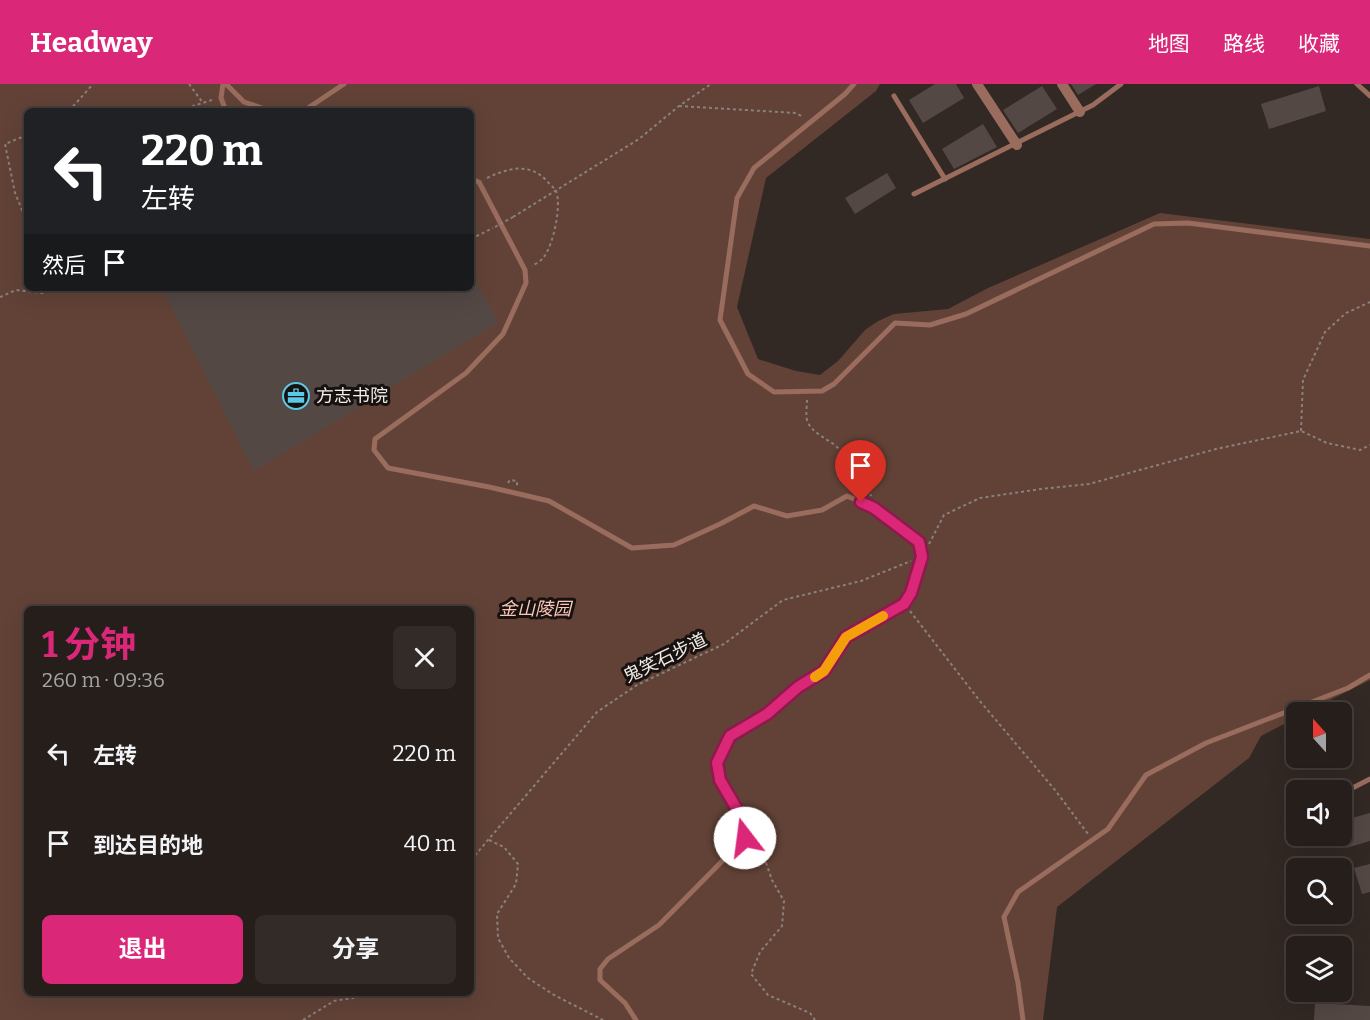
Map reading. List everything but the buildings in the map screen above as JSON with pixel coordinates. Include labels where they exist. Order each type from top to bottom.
[{"type":"street","points":[[977,84],[1017,145]]},
{"type":"street","points":[[1062,84],[1080,112]]},
{"type":"lane","points":[[225,108],[221,98],[225,84],[244,102],[262,108]]},
{"type":"lane","points":[[308,108],[344,84]]},
{"type":"lane","points":[[854,84],[845,94],[754,168],[737,198],[720,320],[748,374],[774,392],[822,391],[834,384],[895,323],[930,325],[966,314],[1154,224],[1188,223],[1370,246]]},
{"type":"lane","points":[[914,195],[1093,105],[1120,84]]},
{"type":"lane","points":[[1357,84],[1370,96]]},
{"type":"lane","points":[[894,96],[945,179]]},
{"type":"lane","points":[[474,180],[479,182],[525,270],[526,283],[503,334],[466,373],[375,439],[374,450],[388,468],[549,501],[632,548],[674,545],[754,506],[787,516],[822,510],[847,495],[874,508],[919,542],[922,557],[911,593],[904,604],[846,637],[824,671],[798,687],[767,714],[730,736],[717,763],[720,780],[742,818],[745,838],[659,925],[608,959],[600,969],[600,980],[625,1003],[636,1020]]},
{"type":"lane","points":[[1023,1020],[1004,917],[1018,892],[1107,829],[1146,775],[1206,743],[1348,688],[1370,675]]},
{"type":"lane","points":[[1352,788],[1370,779]]},
{"type":"path","points":[[72,108],[93,84]]},
{"type":"path","points":[[189,84],[203,102]]},
{"type":"path","points":[[474,237],[513,217],[639,139],[679,106],[711,84]]},
{"type":"path","points":[[191,108],[203,102],[221,98]]},
{"type":"path","points":[[679,106],[796,113],[810,122]]},
{"type":"path","points":[[4,144],[24,136]]},
{"type":"path","points":[[0,141],[4,144],[15,193],[24,215]]},
{"type":"path","points":[[479,182],[508,169],[532,170],[542,176],[556,191],[558,212],[552,240],[543,258],[525,270]]},
{"type":"path","points":[[0,297],[16,290],[24,291]]},
{"type":"path","points":[[25,291],[42,293],[46,291]]},
{"type":"path","points":[[1301,431],[1303,380],[1325,332],[1346,313],[1370,302]]},
{"type":"path","points":[[807,392],[807,421],[820,437],[836,445],[855,464],[868,484],[874,508]]},
{"type":"path","points":[[922,557],[944,515],[980,498],[1089,484],[1216,449],[1301,431],[1327,443],[1360,450],[1370,445]]},
{"type":"path","name":"鬼笑石步道","points":[[474,857],[597,712],[610,702],[637,685],[724,644],[783,600],[861,581],[922,557]]},
{"type":"path","points":[[904,604],[986,709],[1055,790],[1092,840]]},
{"type":"path","points":[[745,838],[763,854],[772,880],[784,901],[782,926],[760,951],[751,974],[768,995],[810,1013],[815,1020]]},
{"type":"path","points":[[489,840],[504,847],[518,864],[516,884],[497,914],[498,938],[509,958],[528,978],[554,995],[603,1020]]},
{"type":"path","points":[[303,1020],[334,1001],[365,996]]},
{"type":"green space","name":"金山陵园","points":[[0,84],[880,84],[876,91],[766,178],[737,307],[758,359],[796,371],[820,375],[838,361],[865,330],[878,321],[894,314],[948,309],[988,288],[1160,213],[1370,239],[1370,680],[1326,702],[1286,702],[1286,723],[1261,736],[1249,758],[1057,907],[1043,1020],[0,1020]]},
{"type":"slow traffic","points":[[815,677],[824,671],[846,637],[883,616]]},
{"type":"place","name":"方志书院","points":[[296,396]]},
{"type":"route","points":[[745,838],[742,818],[720,780],[717,763],[730,736],[767,714],[798,687],[824,671],[846,637],[904,604],[911,593],[922,557],[919,542],[874,508],[861,502]]}]
